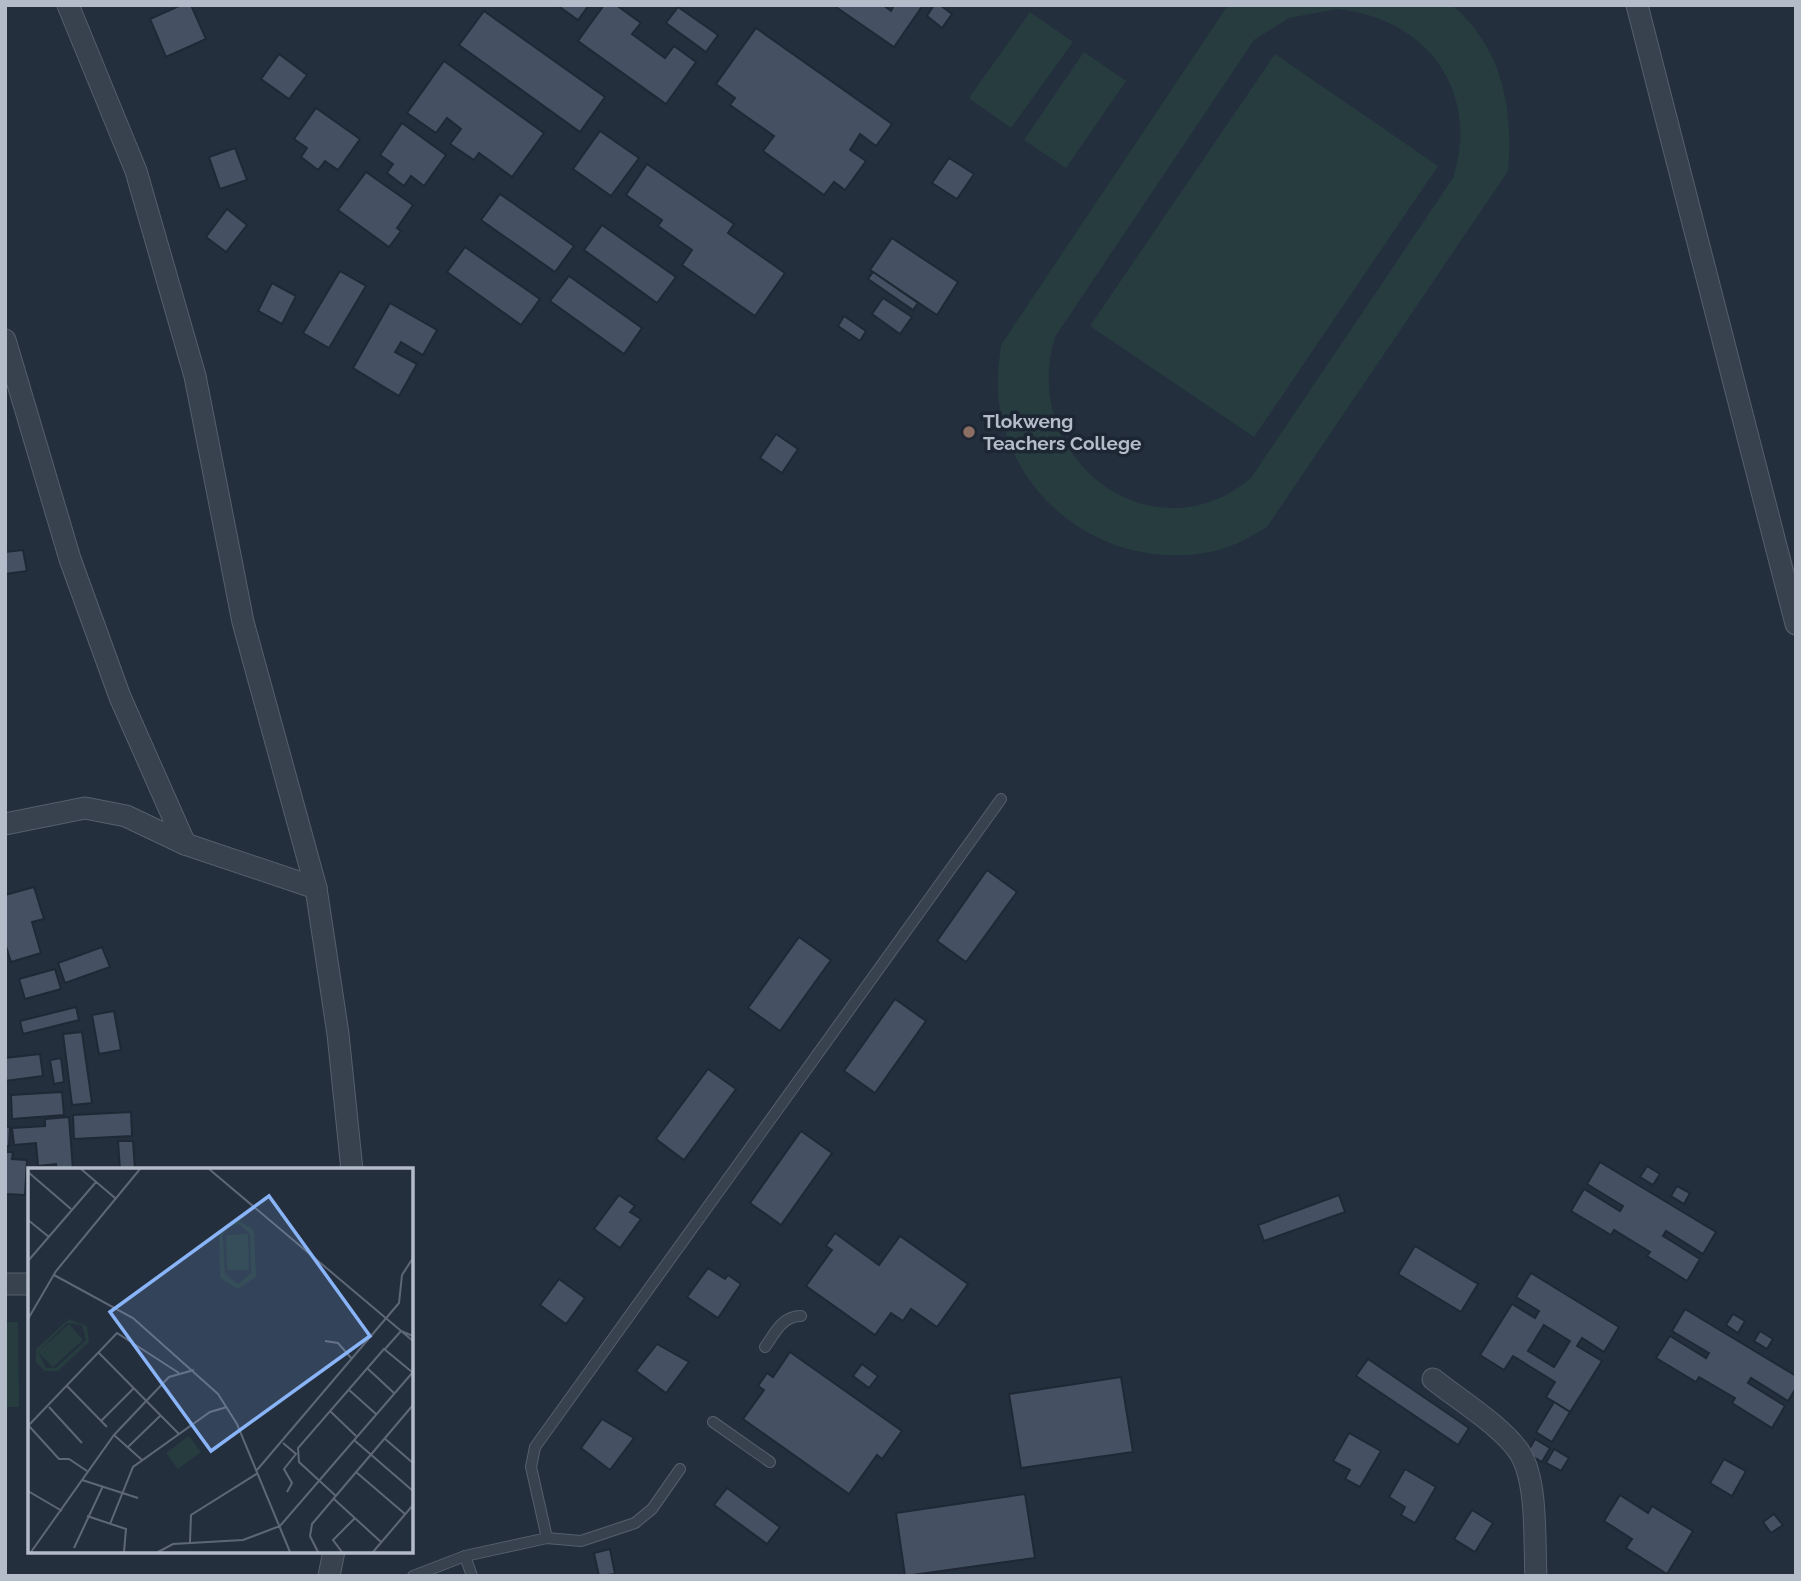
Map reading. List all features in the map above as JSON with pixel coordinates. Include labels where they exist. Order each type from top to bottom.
[{"type":"street","points":[[68,5],[136,171],[195,376],[243,622],[316,888],[338,1034],[352,1168]]},
{"type":"street","points":[[1637,5],[1796,624]]},
{"type":"street","points":[[5,340],[70,559],[120,697],[185,844]]},
{"type":"street","points":[[5,824],[85,808],[126,816],[185,844],[316,888]]},
{"type":"street","points":[[5,1284],[28,1284]]},
{"type":"street","points":[[1433,1379],[1501,1433],[1520,1453],[1530,1481],[1536,1576]]},
{"type":"street","points":[[329,1576],[334,1553]]},
{"type":"lane","points":[[547,1538],[531,1467],[535,1447],[1001,799]]},
{"type":"lane","points":[[765,1347],[781,1323],[790,1317],[801,1316]]},
{"type":"lane","points":[[713,1422],[771,1462]]},
{"type":"lane","points":[[413,1576],[465,1556],[547,1538],[581,1541],[635,1523],[652,1509],[680,1469]]},
{"type":"lane","points":[[465,1556],[472,1576]]},
{"type":"green space","points":[[1228,5],[1452,5],[1483,40],[1501,80],[1506,102],[1509,125],[1508,171],[1267,527],[1221,549],[1169,555],[1135,551],[1103,540],[1074,524],[1049,503],[1028,477],[1011,447],[998,397],[1001,345]],"holes":[[[1337,9],[1369,15],[1397,27],[1420,43],[1439,64],[1452,88],[1459,116],[1460,146],[1453,178],[1251,478],[1213,501],[1173,508],[1136,502],[1102,484],[1075,457],[1056,422],[1049,381],[1055,337],[1254,40],[1289,18]]]},
{"type":"green space","points":[[1030,12],[1073,42],[1011,128],[969,98]]},
{"type":"green space","points":[[1084,52],[1126,81],[1066,168],[1024,140]]},
{"type":"green space","points":[[1275,54],[1438,166],[1254,437],[1090,326]]},
{"type":"green space","points":[[5,1322],[18,1322],[19,1407],[5,1407]]},
{"type":"building","points":[[181,5],[191,5],[206,39],[166,57],[150,19]]},
{"type":"building","points":[[557,5],[589,5],[578,20]]},
{"type":"building","points":[[604,5],[616,5],[641,23],[632,34],[665,58],[674,46],[696,62],[666,104],[578,41]]},
{"type":"building","points":[[833,5],[883,5],[891,11],[894,5],[923,5],[894,47]]},
{"type":"building","points":[[934,5],[940,5],[952,14],[942,28],[927,16]]},
{"type":"building","points":[[678,7],[718,35],[706,52],[666,23]]},
{"type":"building","points":[[484,11],[605,97],[580,132],[459,45]]},
{"type":"building","points":[[756,28],[892,124],[876,146],[860,134],[850,150],[866,161],[845,190],[834,182],[824,195],[763,151],[774,136],[730,105],[735,98],[716,84]]},
{"type":"building","points":[[279,54],[307,75],[289,99],[261,79]]},
{"type":"building","points":[[444,61],[544,133],[512,177],[479,153],[474,160],[450,144],[461,129],[447,118],[436,133],[407,113]]},
{"type":"building","points":[[316,108],[360,139],[338,170],[325,161],[318,170],[301,157],[307,148],[294,139]]},
{"type":"building","points":[[402,123],[446,155],[424,186],[411,176],[404,186],[387,173],[393,164],[380,155]]},
{"type":"building","points":[[600,131],[639,158],[611,196],[573,169]]},
{"type":"building","points":[[235,148],[247,180],[220,189],[209,157]]},
{"type":"building","points":[[949,158],[974,174],[957,199],[932,183]]},
{"type":"building","points":[[647,164],[734,224],[728,233],[785,273],[755,316],[682,265],[692,250],[658,226],[662,220],[626,195]]},
{"type":"building","points":[[366,172],[413,205],[397,228],[401,231],[389,247],[338,210]]},
{"type":"building","points":[[500,194],[574,246],[555,272],[481,220]]},
{"type":"building","points":[[227,209],[247,225],[226,252],[206,237]]},
{"type":"building","points":[[602,225],[676,277],[657,303],[584,250]]},
{"type":"building","points":[[892,238],[958,282],[937,315],[870,270]]},
{"type":"building","points":[[465,247],[540,299],[521,325],[447,272]]},
{"type":"building","points":[[340,271],[366,286],[329,348],[303,333]]},
{"type":"building","points":[[873,272],[918,303],[913,310],[868,279]]},
{"type":"building","points":[[569,276],[642,328],[624,354],[550,301]]},
{"type":"building","points":[[272,283],[296,296],[282,324],[258,311]]},
{"type":"building","points":[[883,298],[912,317],[900,334],[872,314]]},
{"type":"building","points":[[390,303],[437,330],[423,355],[401,342],[395,352],[417,364],[399,396],[353,368]]},
{"type":"building","points":[[844,316],[866,331],[860,341],[838,326]]},
{"type":"building","points":[[776,434],[798,449],[782,473],[760,458]]},
{"type":"building","points":[[23,550],[27,571],[5,574],[5,552]]},
{"type":"building","points":[[987,870],[1017,892],[966,962],[937,941]]},
{"type":"building","points":[[34,887],[44,919],[32,922],[41,953],[11,962],[5,943],[5,895]]},
{"type":"building","points":[[799,937],[831,960],[780,1031],[748,1008]]},
{"type":"building","points":[[102,947],[110,967],[65,983],[58,963]]},
{"type":"building","points":[[55,969],[61,989],[25,999],[19,979]]},
{"type":"building","points":[[895,999],[926,1021],[875,1093],[844,1071]]},
{"type":"building","points":[[76,1007],[79,1020],[23,1034],[20,1021]]},
{"type":"building","points":[[114,1011],[121,1050],[99,1054],[92,1015]]},
{"type":"building","points":[[82,1032],[92,1103],[72,1105],[63,1034]]},
{"type":"building","points":[[40,1054],[43,1076],[5,1081],[5,1058]]},
{"type":"building","points":[[61,1058],[64,1082],[54,1084],[50,1060]]},
{"type":"building","points":[[708,1069],[736,1089],[684,1160],[656,1139]]},
{"type":"building","points":[[62,1092],[64,1115],[12,1119],[11,1095]]},
{"type":"building","points":[[131,1112],[132,1136],[74,1139],[73,1115]]},
{"type":"building","points":[[69,1117],[73,1168],[57,1168],[56,1164],[38,1166],[36,1143],[14,1145],[12,1128],[45,1126],[45,1119]]},
{"type":"building","points":[[5,1126],[10,1127],[9,1146],[5,1146]]},
{"type":"building","points":[[801,1131],[832,1153],[781,1225],[750,1203]]},
{"type":"building","points":[[118,1141],[133,1141],[135,1168],[120,1168]]},
{"type":"building","points":[[5,1152],[13,1152],[12,1159],[27,1160],[25,1195],[5,1194]]},
{"type":"building","points":[[1600,1162],[1716,1232],[1703,1254],[1666,1231],[1663,1236],[1700,1259],[1687,1281],[1647,1256],[1650,1252],[1614,1230],[1611,1235],[1571,1211],[1584,1189],[1620,1211],[1623,1206],[1587,1184]]},
{"type":"building","points":[[1647,1166],[1660,1174],[1653,1185],[1640,1177]]},
{"type":"building","points":[[1677,1186],[1690,1193],[1684,1204],[1671,1196]]},
{"type":"building","points":[[619,1195],[635,1206],[630,1212],[641,1219],[620,1248],[594,1229]]},
{"type":"building","points":[[1339,1195],[1345,1212],[1264,1241],[1258,1225]]},
{"type":"building","points":[[835,1233],[879,1265],[900,1236],[968,1284],[937,1327],[911,1309],[903,1321],[891,1313],[875,1335],[806,1286],[832,1250],[826,1246]]},
{"type":"building","points":[[1415,1246],[1478,1284],[1461,1312],[1398,1274]]},
{"type":"building","points":[[708,1268],[725,1279],[728,1275],[741,1284],[718,1318],[687,1297]]},
{"type":"building","points":[[1531,1273],[1619,1327],[1604,1352],[1582,1338],[1577,1346],[1602,1361],[1570,1412],[1546,1397],[1555,1382],[1513,1356],[1504,1370],[1480,1355],[1512,1304],[1535,1318],[1539,1311],[1516,1297]],"holes":[[[1544,1325],[1570,1341],[1554,1367],[1528,1351]]]},
{"type":"building","points":[[559,1279],[585,1298],[566,1324],[540,1305]]},
{"type":"building","points":[[1685,1309],[1796,1376],[1796,1388],[1788,1401],[1751,1378],[1748,1383],[1785,1406],[1772,1428],[1732,1403],[1735,1398],[1699,1377],[1696,1382],[1656,1358],[1670,1336],[1706,1358],[1709,1353],[1672,1331]]},
{"type":"building","points":[[1733,1314],[1745,1321],[1738,1333],[1726,1325]]},
{"type":"building","points":[[1760,1331],[1773,1339],[1767,1349],[1754,1341]]},
{"type":"building","points":[[657,1344],[689,1362],[666,1393],[636,1371]]},
{"type":"building","points":[[790,1352],[902,1431],[882,1459],[877,1455],[849,1494],[743,1419],[764,1390],[758,1386],[767,1373],[773,1377]]},
{"type":"building","points":[[1368,1359],[1469,1428],[1458,1445],[1356,1376]]},
{"type":"building","points":[[862,1364],[878,1376],[869,1388],[853,1376]]},
{"type":"building","points":[[1121,1377],[1133,1452],[1021,1468],[1009,1394]]},
{"type":"building","points":[[1554,1402],[1570,1412],[1552,1442],[1536,1432]]},
{"type":"building","points":[[602,1419],[634,1438],[610,1470],[581,1448]]},
{"type":"building","points":[[1349,1433],[1381,1451],[1360,1487],[1345,1479],[1350,1470],[1333,1461]]},
{"type":"building","points":[[1535,1439],[1550,1448],[1542,1462],[1527,1453]]},
{"type":"building","points":[[1554,1449],[1569,1458],[1561,1471],[1546,1463]]},
{"type":"building","points":[[1724,1459],[1746,1471],[1732,1496],[1710,1483]]},
{"type":"building","points":[[1405,1469],[1436,1487],[1415,1523],[1401,1515],[1405,1507],[1389,1497]]},
{"type":"building","points":[[727,1488],[780,1527],[767,1544],[714,1505]]},
{"type":"building","points":[[1025,1494],[1035,1558],[905,1576],[896,1513]]},
{"type":"building","points":[[1620,1495],[1648,1513],[1652,1506],[1693,1531],[1667,1574],[1626,1548],[1632,1539],[1604,1521]]},
{"type":"building","points":[[1472,1510],[1493,1523],[1475,1552],[1454,1539]]},
{"type":"building","points":[[1774,1514],[1783,1525],[1771,1533],[1763,1522]]},
{"type":"building","points":[[610,1549],[615,1574],[599,1576],[594,1553]]},
{"type":"place","name":"Tlokweng Teachers College","points":[[969,432]]}]
